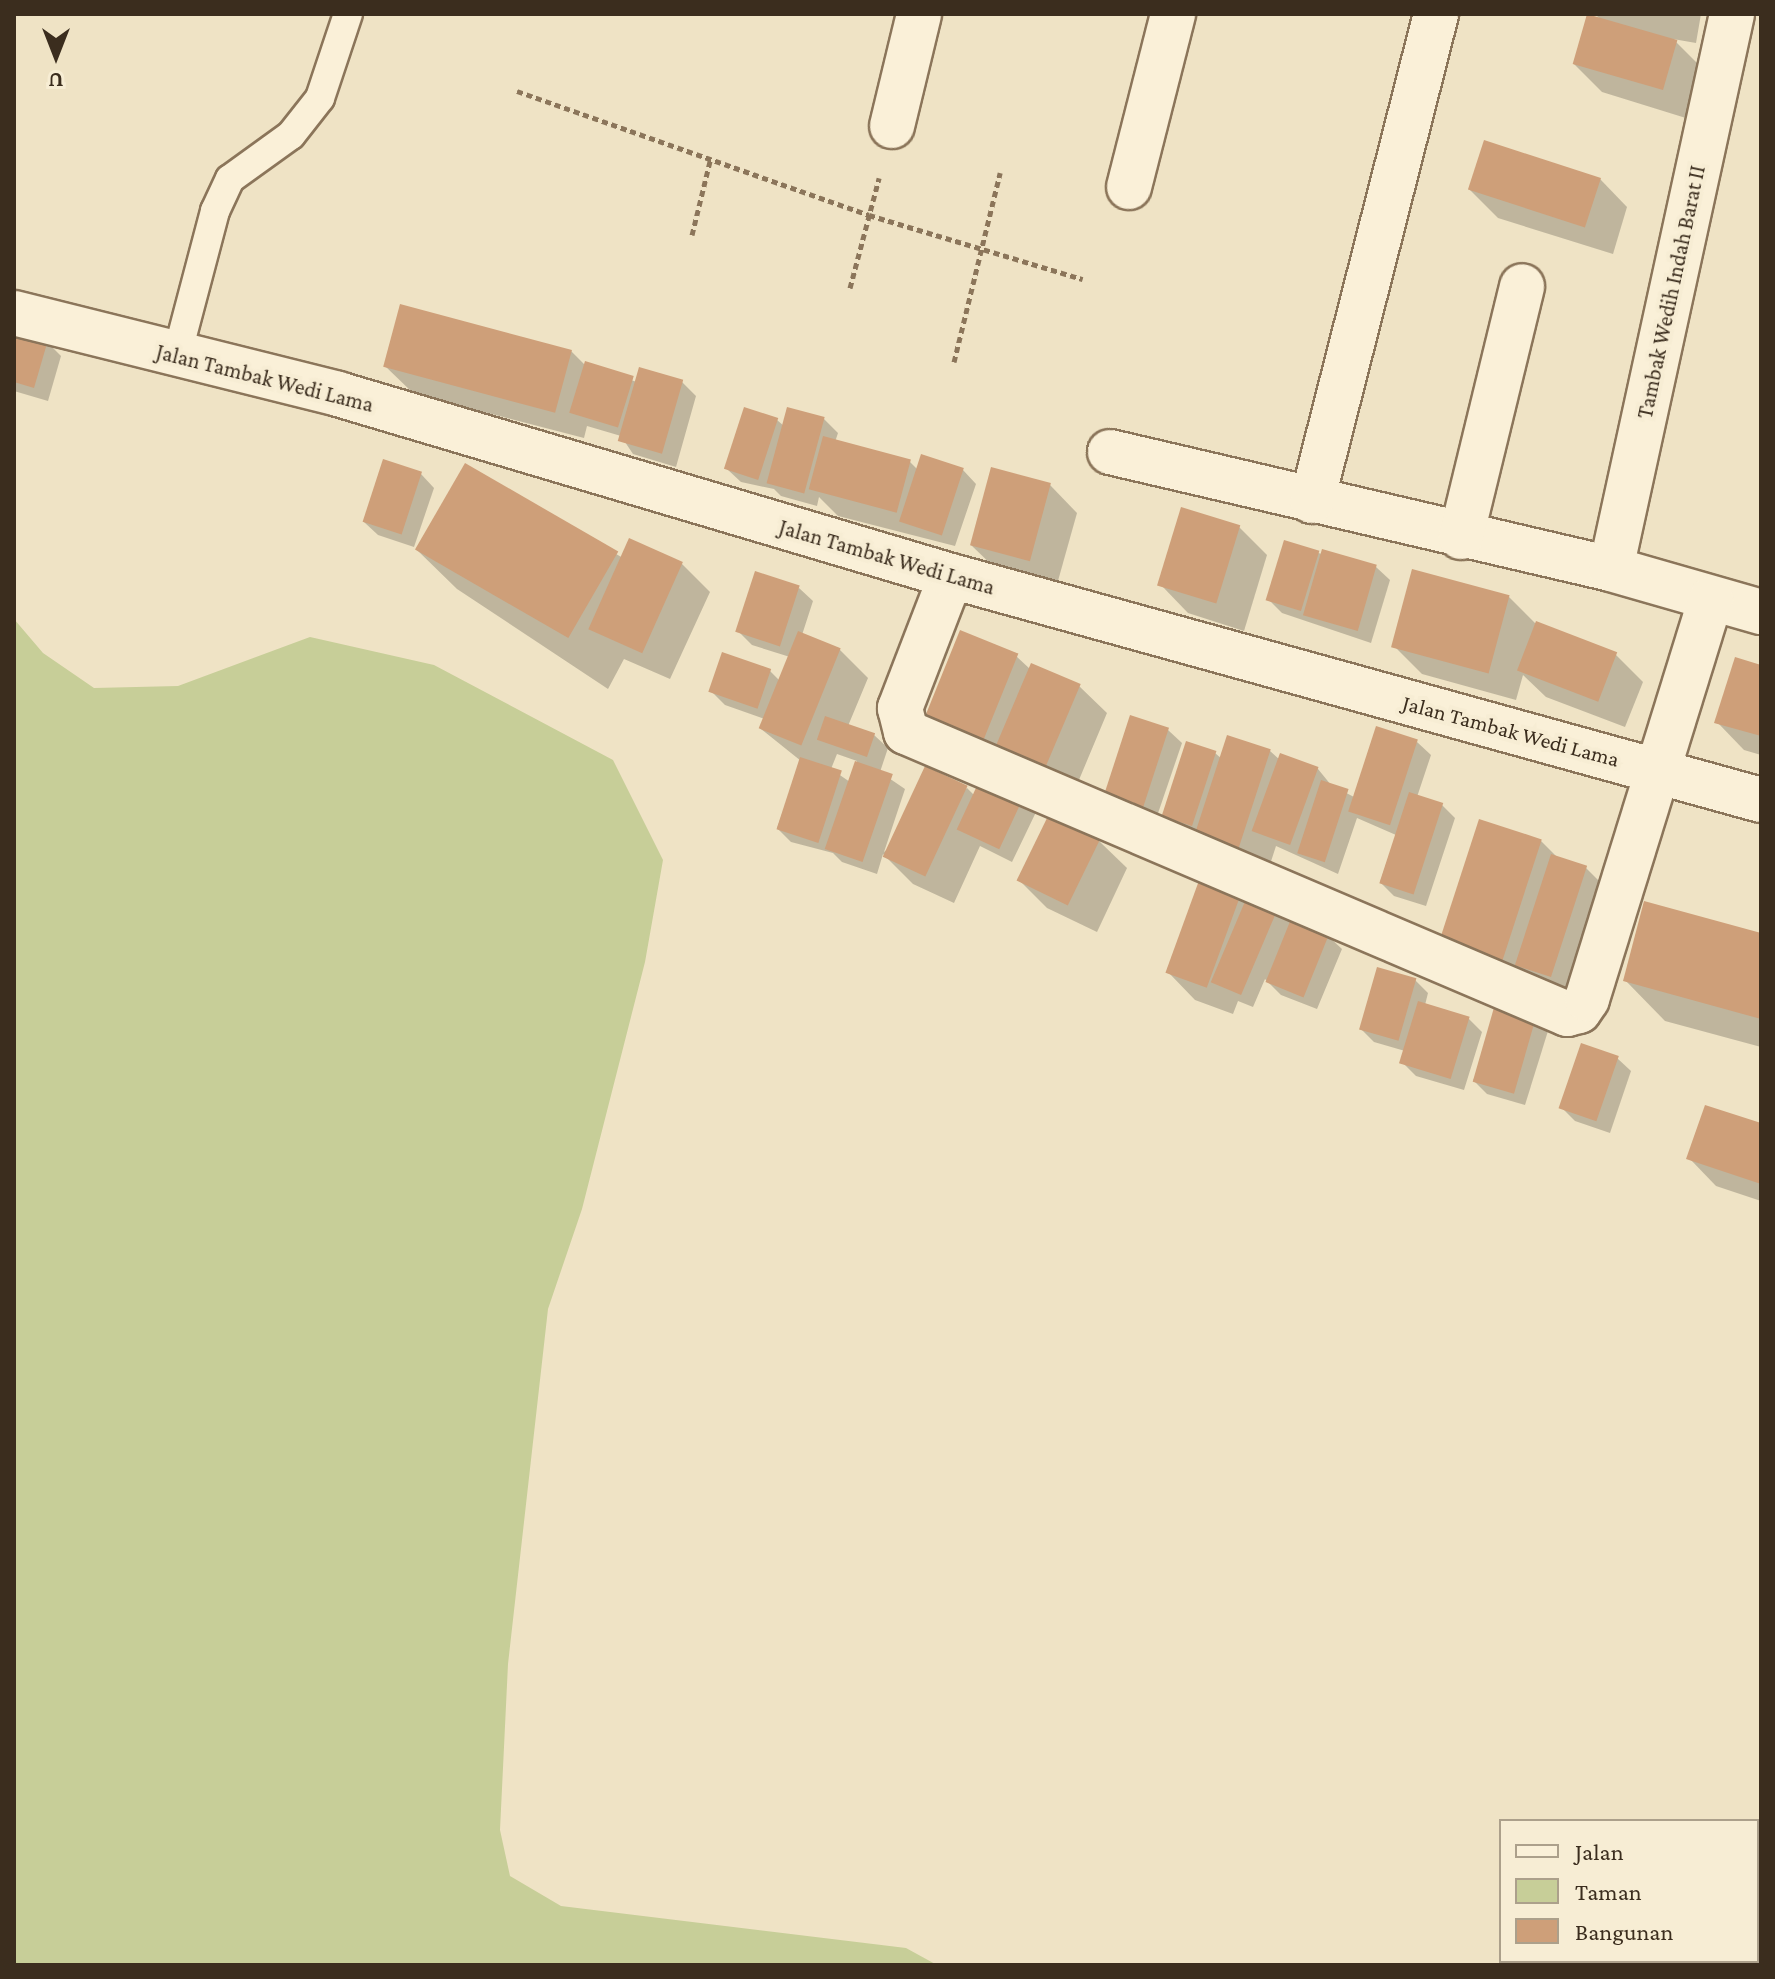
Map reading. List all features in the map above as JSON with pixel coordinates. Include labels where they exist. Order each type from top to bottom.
[{"type":"street","points":[[892,126],[919,14]]},
{"type":"street","points":[[1129,187],[1173,14]]},
{"type":"street","points":[[1312,501],[1436,14]]},
{"type":"street","name":"Tambak Wedih Indah Barat II","points":[[1611,569],[1732,14]]},
{"type":"street","points":[[1461,537],[1522,286]]},
{"type":"street","name":"Jalan Tambak Wedi Lama","points":[[14,313],[338,394],[951,576],[1761,800]]},
{"type":"street","points":[[1110,452],[1461,537],[1611,569],[1761,612]]},
{"type":"street","points":[[951,576],[900,708],[906,732],[1567,1014],[1579,1011],[1587,999],[1711,599]]},
{"type":"lane","points":[[177,355],[215,211],[230,179],[291,135],[320,98],[348,14]]},
{"type":"path","points":[[517,91],[869,215],[1083,279]]},
{"type":"path","points":[[850,288],[892,126]]},
{"type":"path","points":[[692,235],[711,157]]},
{"type":"path","points":[[954,362],[1000,173]]},
{"type":"green space","points":[[14,619],[43,653],[94,688],[178,686],[310,637],[434,665],[613,760],[663,860],[645,962],[582,1209],[548,1309],[508,1664],[500,1830],[510,1876],[561,1906],[906,1948],[937,1965],[14,1965]]},
{"type":"building","points":[[1587,14],[1677,40],[1663,90],[1573,64]]},
{"type":"building","points":[[1484,140],[1601,178],[1585,227],[1468,189]]},
{"type":"building","points":[[400,304],[572,350],[555,413],[383,367]]},
{"type":"building","points":[[14,330],[48,340],[34,388],[14,382]]},
{"type":"building","points":[[585,361],[634,376],[618,428],[569,413]]},
{"type":"building","points":[[639,367],[683,380],[662,454],[618,441]]},
{"type":"building","points":[[744,407],[778,418],[758,480],[724,469]]},
{"type":"building","points":[[787,407],[825,417],[804,493],[767,483]]},
{"type":"building","points":[[823,436],[911,460],[897,513],[809,489]]},
{"type":"building","points":[[921,454],[964,468],[942,535],[899,522]]},
{"type":"building","points":[[383,459],[422,472],[402,534],[363,522]]},
{"type":"building","points":[[465,463],[618,552],[568,638],[415,550]]},
{"type":"building","points":[[991,467],[1051,483],[1030,561],[970,545]]},
{"type":"building","points":[[1181,507],[1240,525],[1216,604],[1157,585]]},
{"type":"building","points":[[629,538],[683,562],[642,653],[588,629]]},
{"type":"building","points":[[1284,540],[1319,551],[1301,611],[1266,600]]},
{"type":"building","points":[[1322,549],[1377,565],[1358,631],[1303,615]]},
{"type":"building","points":[[1412,569],[1510,595],[1489,673],[1391,647]]},
{"type":"building","points":[[755,571],[800,586],[780,646],[735,632]]},
{"type":"building","points":[[1536,621],[1617,652],[1598,702],[1517,670]]},
{"type":"building","points":[[960,630],[1018,654],[982,743],[924,719]]},
{"type":"building","points":[[798,631],[841,648],[801,746],[759,728]]},
{"type":"building","points":[[722,652],[771,669],[757,709],[708,692]]},
{"type":"building","points":[[1735,657],[1761,665],[1761,736],[1714,723]]},
{"type":"building","points":[[1031,663],[1081,684],[1043,773],[993,752]]},
{"type":"building","points":[[1130,715],[1169,728],[1141,813],[1102,801]]},
{"type":"building","points":[[825,716],[875,733],[867,757],[817,740]]},
{"type":"building","points":[[1376,726],[1418,740],[1390,825],[1348,812]]},
{"type":"building","points":[[1227,735],[1271,749],[1236,857],[1192,842]]},
{"type":"building","points":[[1186,741],[1216,751],[1192,826],[1162,816]]},
{"type":"building","points":[[1280,753],[1319,767],[1290,845],[1252,831]]},
{"type":"building","points":[[800,757],[842,771],[818,843],[777,829]]},
{"type":"building","points":[[855,761],[893,774],[863,862],[825,849]]},
{"type":"building","points":[[925,766],[968,786],[925,876],[883,857]]},
{"type":"building","points":[[982,775],[1025,795],[999,849],[957,829]]},
{"type":"building","points":[[1321,780],[1349,789],[1325,862],[1297,853]]},
{"type":"building","points":[[1409,792],[1443,803],[1414,894],[1379,883]]},
{"type":"building","points":[[1049,814],[1100,839],[1068,905],[1017,881]]},
{"type":"building","points":[[1479,819],[1542,839],[1501,965],[1438,945]]},
{"type":"building","points":[[1551,854],[1587,866],[1551,977],[1515,965]]},
{"type":"building","points":[[1201,875],[1242,890],[1207,988],[1165,973]]},
{"type":"building","points":[[1249,892],[1279,905],[1241,995],[1211,982]]},
{"type":"building","points":[[1644,901],[1761,933],[1761,1019],[1623,981]]},
{"type":"building","points":[[1291,919],[1329,934],[1304,997],[1266,982]]},
{"type":"building","points":[[1377,967],[1416,978],[1398,1041],[1359,1029]]},
{"type":"building","points":[[1418,1001],[1470,1017],[1451,1079],[1399,1063]]},
{"type":"building","points":[[1495,1004],[1536,1016],[1514,1094],[1473,1082]]},
{"type":"building","points":[[1581,1043],[1619,1056],[1596,1121],[1559,1108]]},
{"type":"building","points":[[1705,1105],[1761,1123],[1761,1184],[1686,1159]]}]
